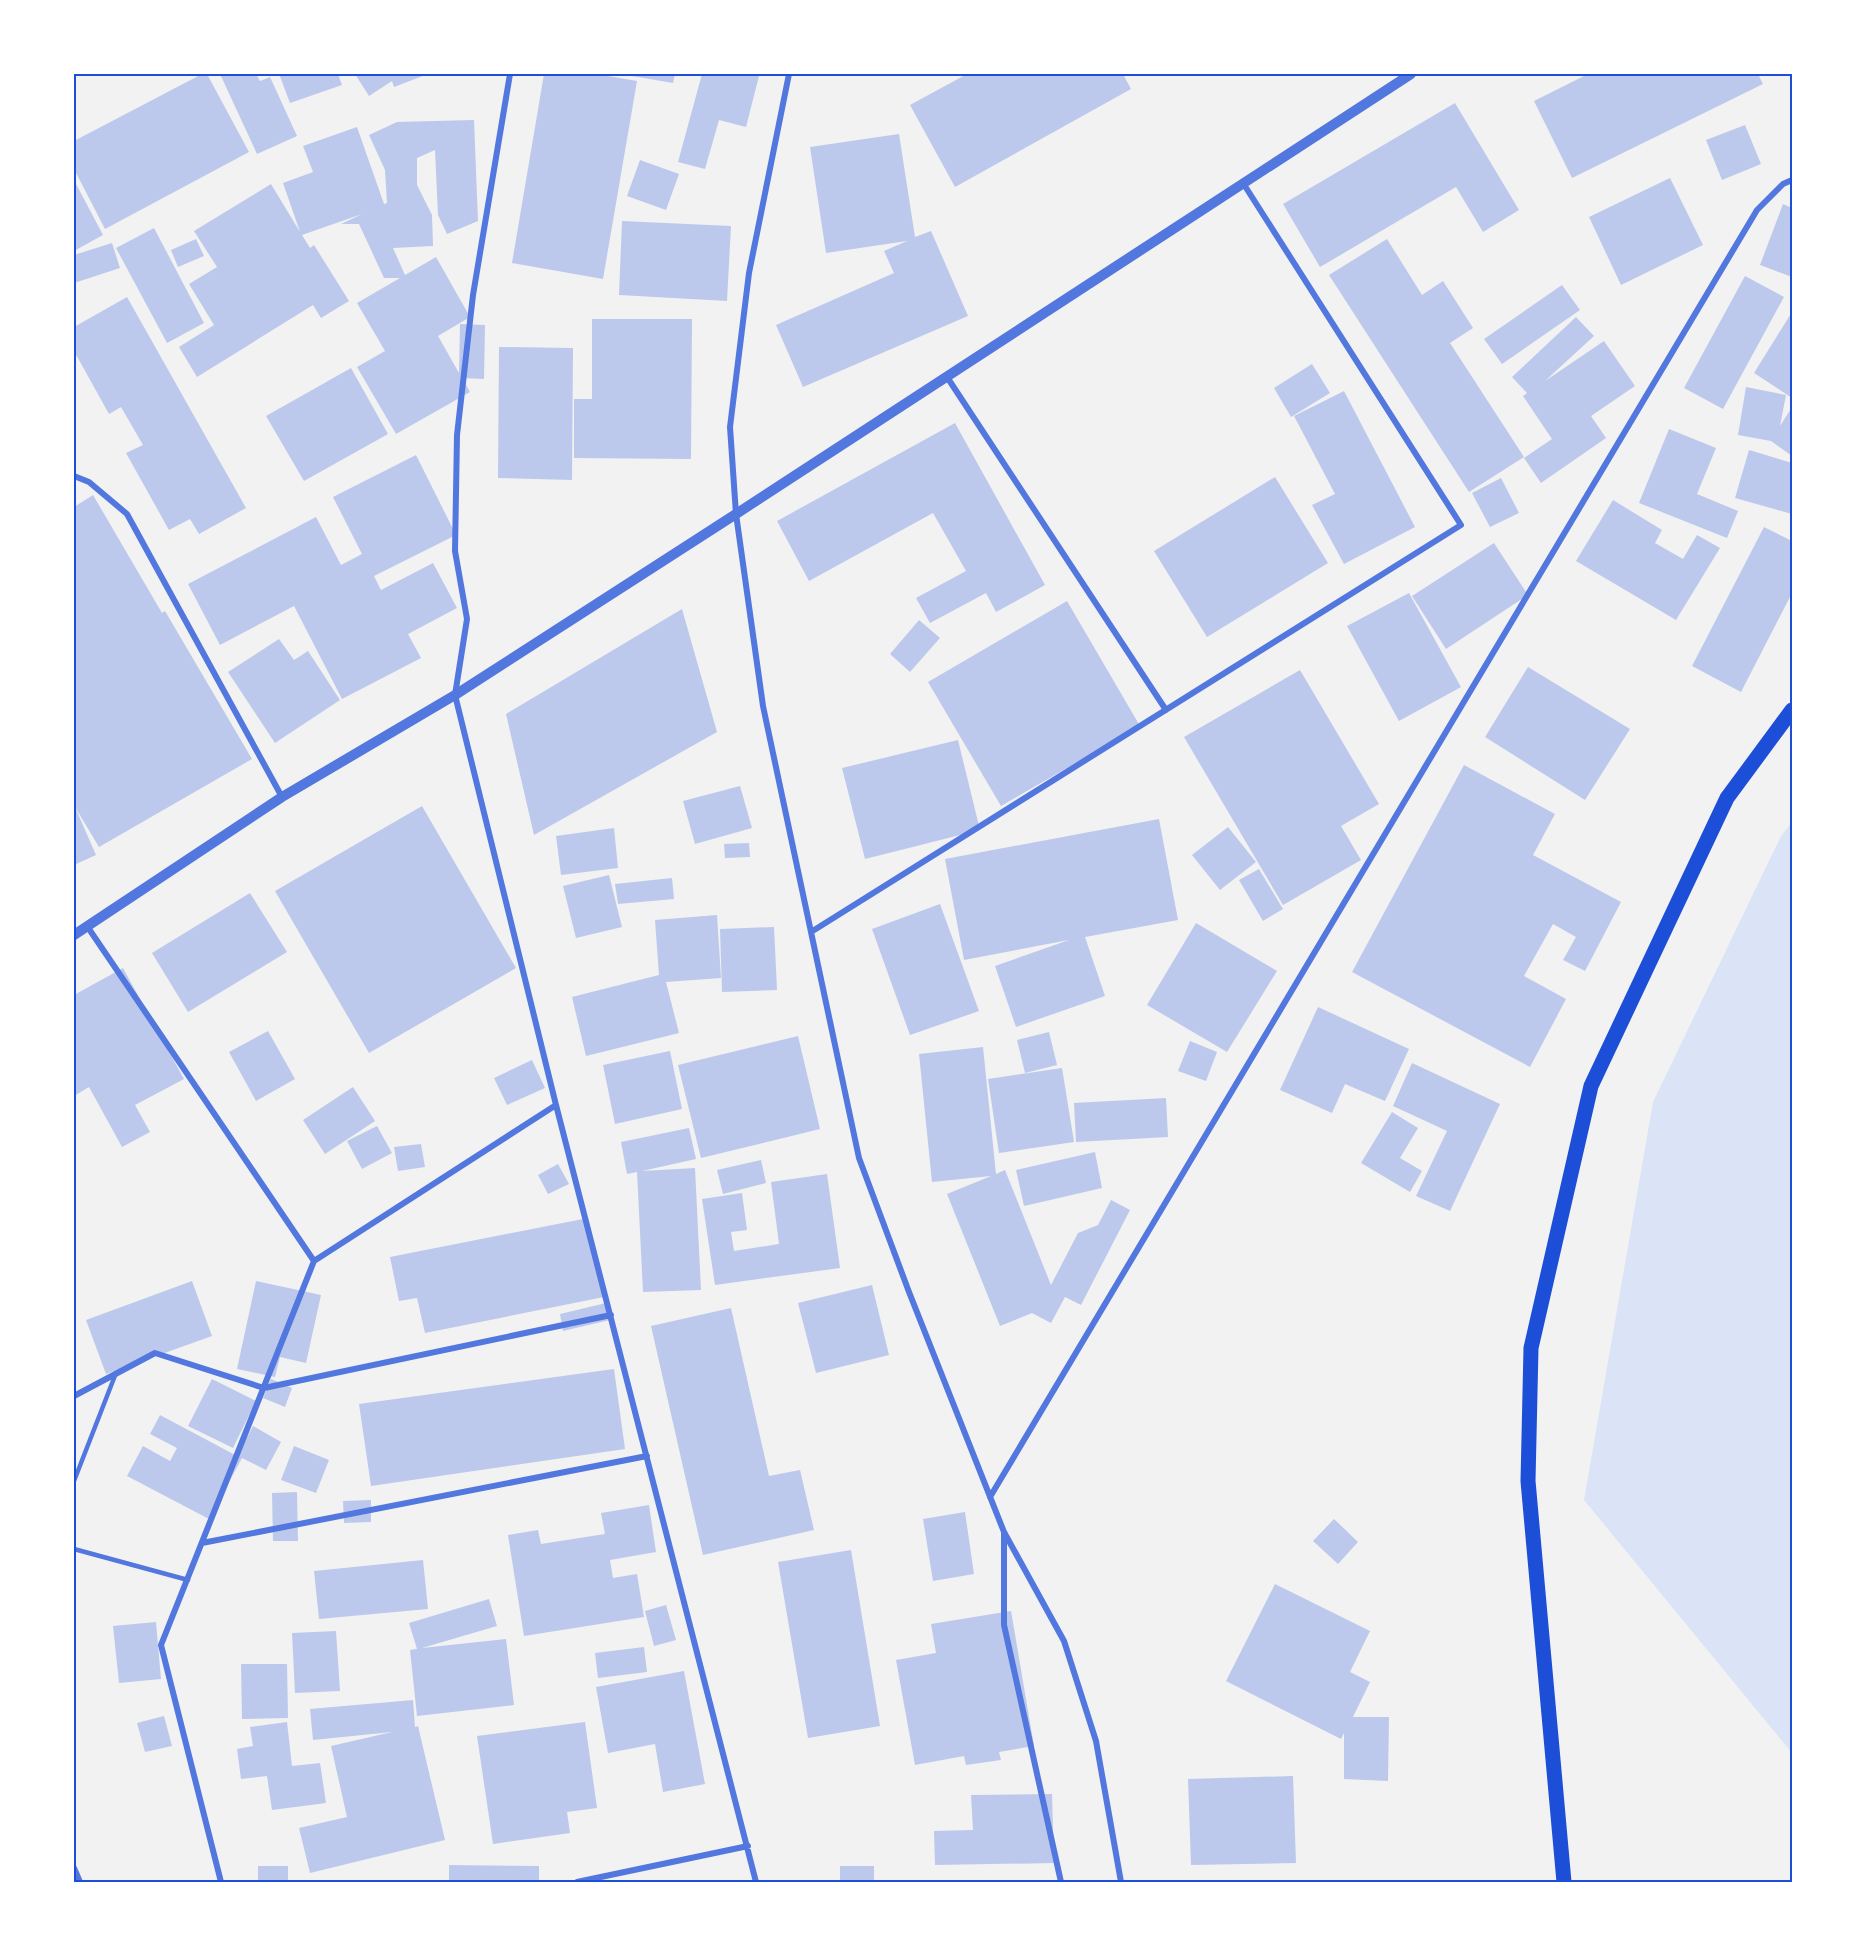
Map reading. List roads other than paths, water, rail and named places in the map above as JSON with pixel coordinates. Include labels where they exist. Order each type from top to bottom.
[{"type":"main road","points":[[1564,1882],[1528,1481],[1531,1348],[1591,1086],[1727,798],[1792,710]]},
{"type":"street","points":[[510,74],[473,295],[459,414],[455,551],[467,619],[455,695],[556,1105],[756,1882]]},
{"type":"street","points":[[789,74],[749,273],[730,427],[736,514],[764,706],[860,1158],[909,1292],[1004,1532],[1065,1641],[1096,1741],[1121,1882]]},
{"type":"street","points":[[74,935],[282,797],[455,695],[736,514],[1410,74]]},
{"type":"street","points":[[990,1497],[1757,210],[1783,184],[1792,180]]},
{"type":"street","points":[[812,932],[1461,525],[1244,183]]},
{"type":"street","points":[[947,376],[1166,710]]},
{"type":"street","points":[[74,476],[89,482],[127,514],[282,797]]},
{"type":"street","points":[[87,926],[314,1261]]},
{"type":"street","points":[[221,1882],[162,1645],[314,1261],[556,1105]]},
{"type":"street","points":[[74,1396],[155,1353],[264,1388],[611,1315]]},
{"type":"street","points":[[202,1543],[647,1456]]},
{"type":"street","points":[[1004,1532],[1004,1625],[1061,1882]]},
{"type":"street","points":[[577,1882],[748,1846]]},
{"type":"street","points":[[74,1868],[80,1882]]},
{"type":"lane","points":[[74,1480],[116,1373]]},
{"type":"lane","points":[[74,1549],[188,1580]]}]
